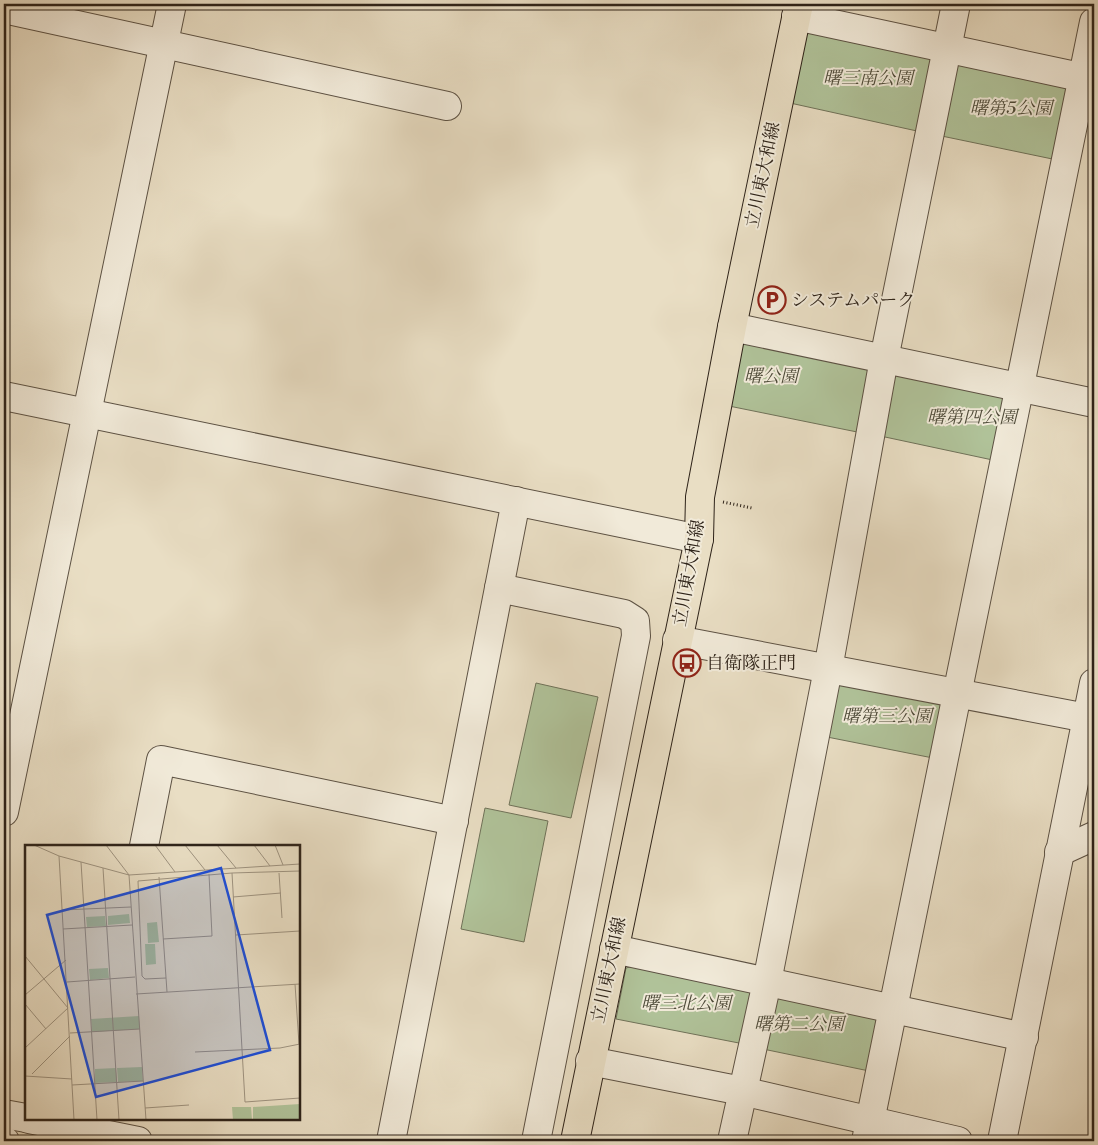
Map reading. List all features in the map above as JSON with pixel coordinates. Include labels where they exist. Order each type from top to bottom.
[{"type":"main road","name":"立川東大和線","points":[[575,1141],[698,540],[700,497],[732,327],[797,10]]},
{"type":"street","points":[[4,812],[12,727],[85,412],[172,4]]},
{"type":"street","points":[[732,1141],[767,982],[828,669],[884,359],[956,4]]},
{"type":"street","points":[[4,9],[447,106]]},
{"type":"street","points":[[797,10],[946,48],[1088,79]]},
{"type":"street","points":[[868,1131],[1019,388],[1088,79],[1094,22]]},
{"type":"street","points":[[732,327],[1094,403]]},
{"type":"street","points":[[4,396],[698,540]]},
{"type":"street","points":[[391,1141],[516,501]]},
{"type":"street","points":[[499,588],[624,614],[635,621],[636,636],[536,1141]]},
{"type":"street","points":[[677,640],[1087,718]]},
{"type":"street","points":[[1002,1141],[1094,683]]},
{"type":"street","points":[[144,845],[161,760],[454,820]]},
{"type":"street","points":[[1059,852],[1094,836]]},
{"type":"street","points":[[614,949],[1024,1037]]},
{"type":"street","points":[[590,1061],[742,1092],[868,1131],[958,1141]]},
{"type":"street","points":[[4,1114],[25,1118]]},
{"type":"street","points":[[47,1120],[86,1124],[138,1141]]},
{"type":"green space","name":"曙三南公園","points":[[798,20],[942,52],[926,133],[781,101]]},
{"type":"green space","name":"曙第5公園","points":[[948,53],[1079,80],[1062,161],[932,134]]},
{"type":"green space","name":"曙公園","points":[[734,329],[881,361],[867,434],[719,404]]},
{"type":"green space","name":"曙第四公園","points":[[886,362],[1017,388],[1002,462],[871,434]]},
{"type":"green space","name":"曙第三公園","points":[[835,674],[951,697],[938,759],[822,736]]},
{"type":"green space","points":[[536,683],[598,697],[571,818],[509,805]]},
{"type":"green space","points":[[485,808],[548,821],[524,942],[461,929]]},
{"type":"green space","name":"曙三北公園","points":[[642,964],[755,987],[744,1044],[616,1019],[626,968]]},
{"type":"green space","name":"曙第二公園","points":[[771,986],[882,1010],[874,1072],[758,1048]]},
{"type":"place","name":"システムパーク","points":[[772,300]]},
{"type":"place","name":"自衛隊正門","points":[[687,663]]}]
